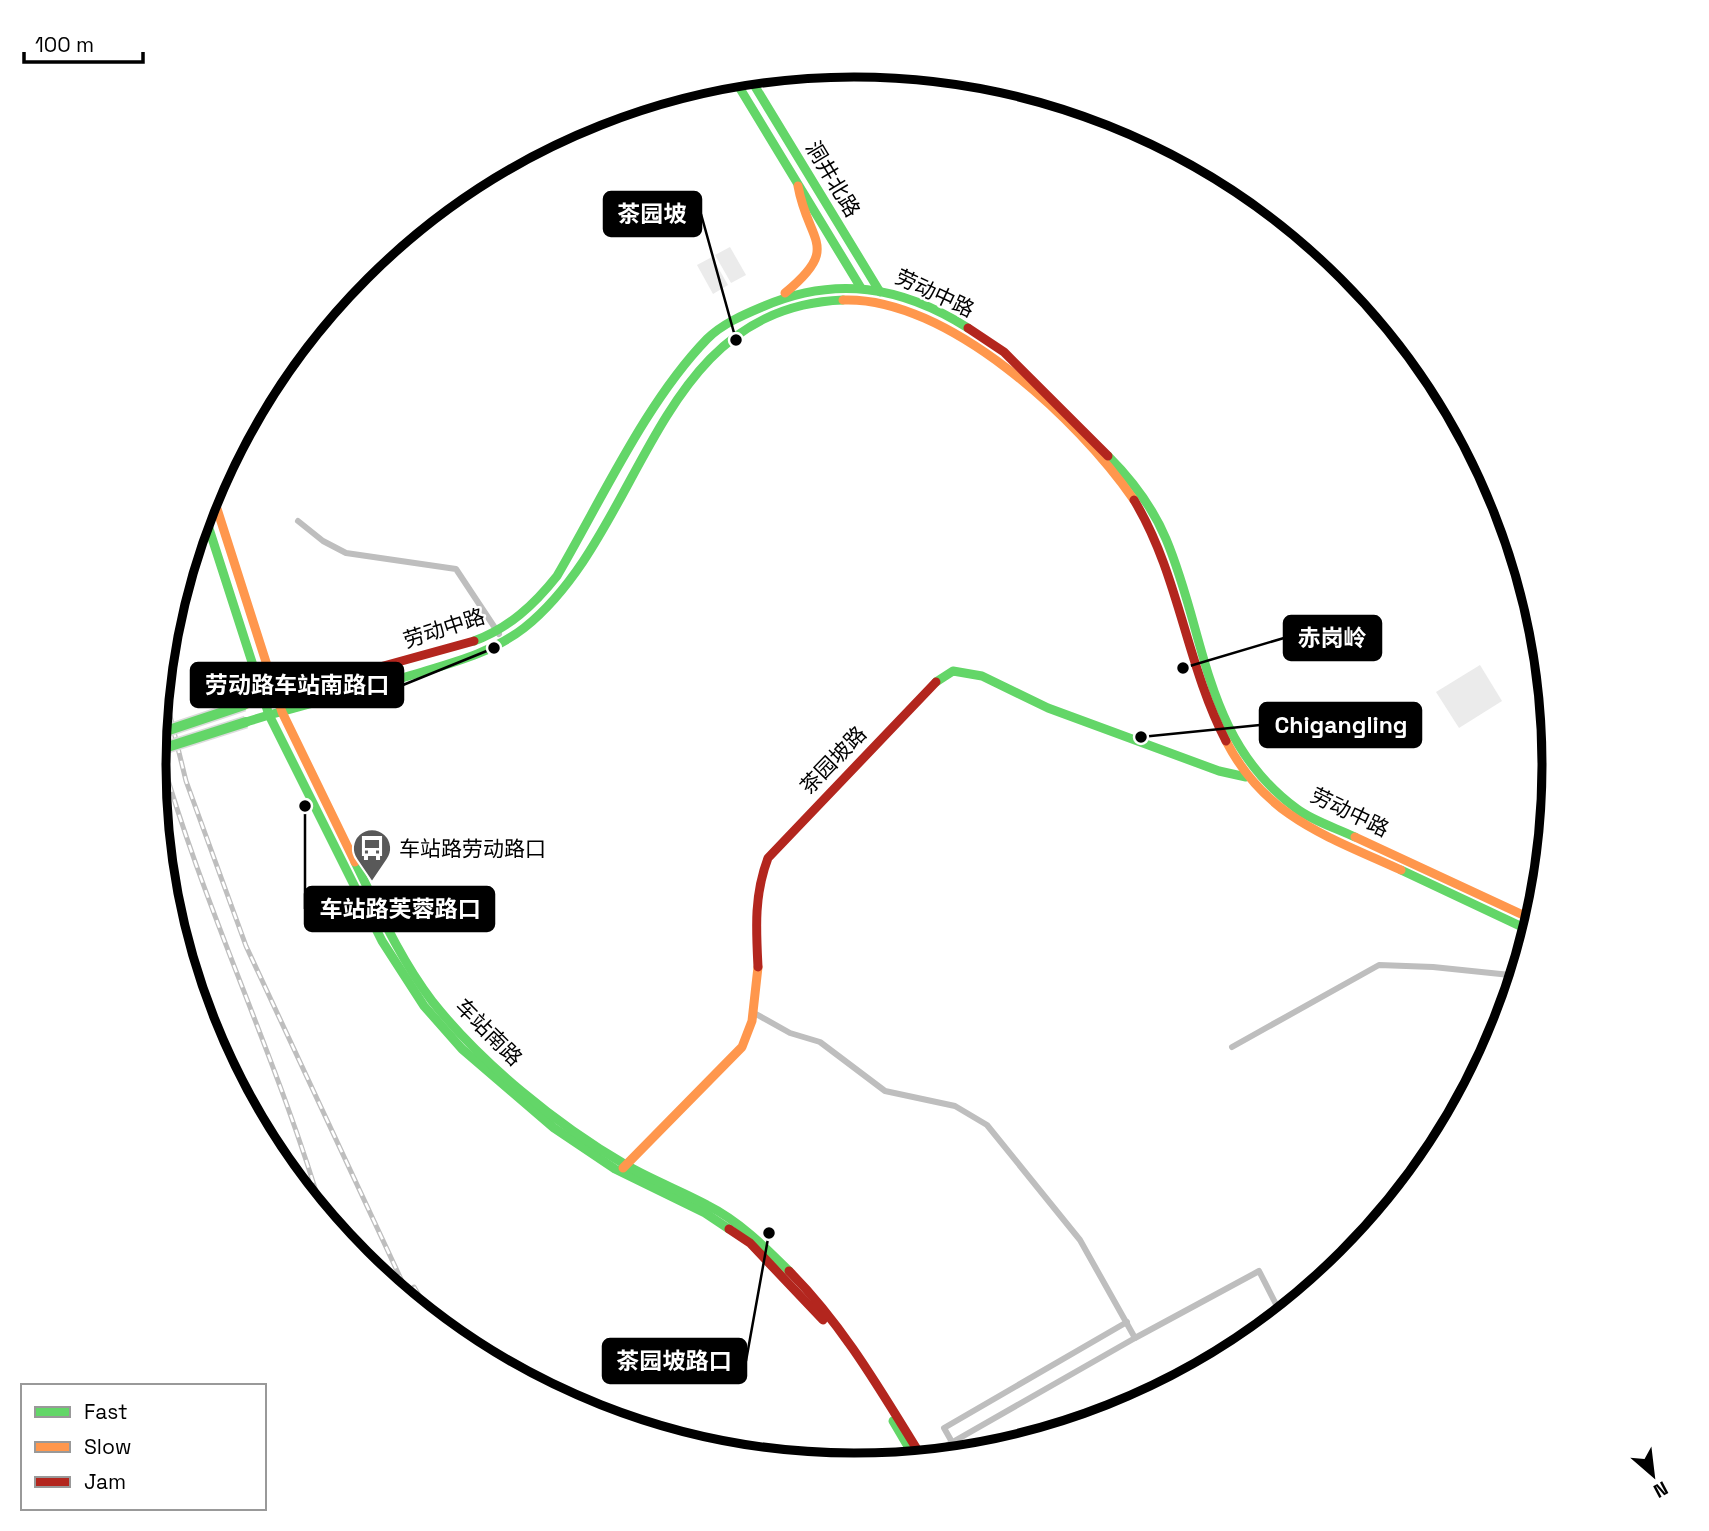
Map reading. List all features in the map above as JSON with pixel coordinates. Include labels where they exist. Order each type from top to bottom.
[{"type":"main road","name":"洞井北路","points":[[754,85],[887,303]]},
{"type":"main road","name":"洞井北路","points":[[739,87],[868,299]]},
{"type":"main road","points":[[776,300],[812,270],[819,252],[818,236],[799,201],[798,185]]},
{"type":"main road","name":"劳动中路","points":[[167,731],[264,699],[457,648],[498,632],[538,600],[557,576],[679,370],[723,326],[776,300],[810,290],[860,286],[878,289],[947,315],[1004,352],[1040,385],[1133,481],[1150,508],[1168,546],[1220,713],[1237,743],[1268,784],[1299,811],[1526,916]]},
{"type":"main road","name":"劳动中路","points":[[166,747],[460,661],[505,641],[543,610],[569,580],[676,399],[711,358],[743,332],[778,313],[817,302],[868,299],[934,319],[1011,369],[1124,486],[1142,515],[1163,561],[1213,718],[1246,776],[1295,821],[1524,928]]},
{"type":"main road","name":"车站南路","points":[[216,506],[282,712],[391,937],[431,999],[469,1044],[559,1121],[623,1168],[710,1206],[755,1238],[780,1261],[811,1293],[858,1352],[918,1451]]},
{"type":"main road","name":"车站南路","points":[[209,528],[269,715],[382,941],[424,1006],[486,1072],[554,1128],[705,1213],[750,1243],[774,1265],[807,1299],[852,1354],[910,1452]]},
{"type":"main road","name":"茶园坡路","points":[[623,1168],[742,1046],[756,1014],[760,981],[755,889],[768,858],[943,675],[953,671],[982,676],[1048,708],[1219,771],[1268,784]]},
{"type":"street","points":[[298,522],[323,541],[346,553],[456,569],[505,641]]},
{"type":"street","points":[[1232,1047],[1379,965],[1510,974]]},
{"type":"street","points":[[756,1014],[790,1033],[820,1042],[885,1091],[956,1106],[987,1125],[1080,1240],[1135,1338]]},
{"type":"street","points":[[941,1448],[1135,1338],[1259,1272],[1278,1309]]},
{"type":"street","points":[[952,1442],[944,1428],[1127,1322]]},
{"type":"shaded area","points":[[730,247],[746,275],[731,283],[715,255]]},
{"type":"shaded area","points":[[712,257],[728,285],[713,294],[697,265]]},
{"type":"shaded area","points":[[1480,665],[1502,701],[1459,728],[1436,692]]},
{"type":"railway","points":[[168,709],[186,781],[246,946],[404,1285]]},
{"type":"railway","points":[[166,772],[194,859],[284,1097],[317,1196]]},
{"type":"railway","points":[[414,1287],[422,1301]]},
{"type":"traffic: fast","points":[[754,85],[880,292]]},
{"type":"traffic: fast","points":[[739,87],[861,288]]},
{"type":"traffic: fast","points":[[474,641],[487,636],[520,614],[557,576],[626,452],[664,392],[707,339],[726,324],[789,297],[842,289],[893,294],[918,302],[968,328]]},
{"type":"traffic: fast","points":[[269,715],[456,661],[485,651],[512,637],[565,586],[599,537],[658,430],[691,381],[730,341],[780,312],[843,300]]},
{"type":"traffic: fast","points":[[1108,456],[1141,495],[1166,539],[1180,576],[1212,684],[1225,719],[1243,751],[1266,782],[1297,809],[1317,821],[1355,837]]},
{"type":"traffic: fast","points":[[209,528],[269,715],[382,941],[424,1006],[462,1049],[554,1128],[615,1169],[705,1213],[729,1229]]},
{"type":"traffic: fast","points":[[936,682],[953,671],[982,676],[1048,708],[1219,771],[1246,777]]},
{"type":"traffic: fast","points":[[167,731],[244,705]]},
{"type":"traffic: fast","points":[[246,722],[269,715]]},
{"type":"traffic: fast","points":[[166,747],[246,722]]},
{"type":"traffic: fast","points":[[355,862],[390,933],[420,985],[452,1024],[497,1070],[547,1112],[600,1149],[719,1211],[761,1243],[789,1271]]},
{"type":"traffic: fast","points":[[1401,870],[1524,928]]},
{"type":"traffic: fast","points":[[893,1421],[911,1452]]},
{"type":"traffic: slow","points":[[785,293],[802,277],[817,254],[817,243],[798,186]]},
{"type":"traffic: slow","points":[[843,300],[883,304],[924,318],[966,340],[1045,400],[1080,434],[1134,500]]},
{"type":"traffic: slow","points":[[216,507],[282,712],[355,862]]},
{"type":"traffic: slow","points":[[244,705],[264,699]]},
{"type":"traffic: slow","points":[[1226,741],[1242,767],[1279,807],[1324,835],[1401,870]]},
{"type":"traffic: slow","points":[[1355,837],[1526,916]]},
{"type":"traffic: slow","points":[[623,1168],[742,1047],[752,1021],[758,967]]},
{"type":"traffic: jam","points":[[968,328],[1004,352],[1108,456]]},
{"type":"traffic: jam","points":[[1134,500],[1162,558],[1201,681],[1226,741]]},
{"type":"traffic: jam","points":[[264,699],[474,641]]},
{"type":"traffic: jam","points":[[758,967],[758,898],[768,858],[936,682]]},
{"type":"traffic: jam","points":[[729,1229],[750,1243],[823,1320]]},
{"type":"traffic: jam","points":[[789,1271],[845,1337],[918,1451]]},
{"type":"place","name":"茶园坡","points":[[736,340]]},
{"type":"place","name":"劳动路车站南路口","points":[[494,648]]},
{"type":"place","name":"赤岗岭","points":[[1183,668]]},
{"type":"place","name":"Chigangling","points":[[1141,737]]},
{"type":"place","name":"车站路芙蓉路口","points":[[305,806]]},
{"type":"place","name":"车站路劳动路口","points":[[372,882]]},
{"type":"place","name":"茶园坡路口","points":[[769,1233]]}]
